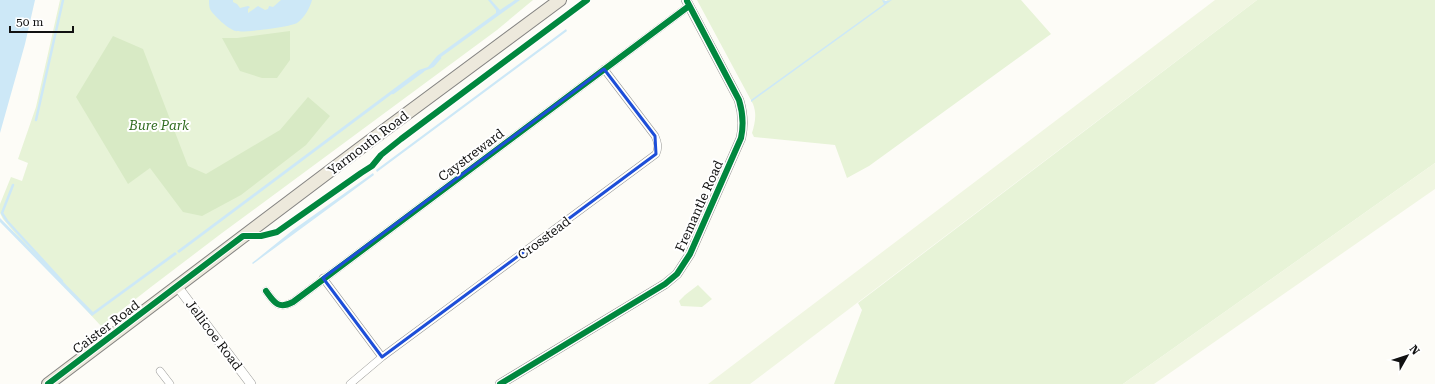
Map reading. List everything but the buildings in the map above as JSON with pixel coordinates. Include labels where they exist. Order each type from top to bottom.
[{"type":"main road","name":"Yarmouth Road","points":[[177,286],[560,0]]},
{"type":"main road","name":"Caister Road","points":[[48,384],[177,286]]},
{"type":"street","name":"Caystreward","points":[[266,290],[279,305],[286,305],[604,69],[688,3]]},
{"type":"street","name":"Fremantle Road","points":[[500,384],[665,284],[677,274],[690,254],[741,138],[743,115],[739,100],[688,3]]},
{"type":"street","name":"Crosstead","points":[[350,384],[382,357],[656,154],[658,149],[658,141],[656,136],[604,69]]},
{"type":"street","points":[[323,278],[382,357]]},
{"type":"street","name":"Jellicoe Road","points":[[177,286],[252,384]]},
{"type":"street","points":[[160,371],[170,384]]},
{"type":"highlighted area","points":[[604,69],[655,136],[656,154],[382,357],[323,278]]},
{"type":"green space","name":"Bure Park","points":[[60,0],[533,0],[497,30],[222,233],[101,326],[20,239],[3,219],[0,213],[0,204],[11,177],[22,181],[28,163],[18,159],[36,107]]},
{"type":"green space","points":[[697,0],[1021,0],[1051,34],[869,166],[847,178],[835,145],[754,137],[752,133],[755,122],[753,104]]},
{"type":"green space","points":[[1215,0],[1257,0],[750,384],[708,384]]},
{"type":"green space","points":[[1257,0],[1435,0],[1435,163],[1123,384],[834,384],[862,310],[858,303]]},
{"type":"green space","points":[[290,31],[290,60],[277,78],[262,78],[240,71],[222,38],[237,38]]},
{"type":"green space","points":[[113,36],[143,49],[188,166],[206,174],[280,130],[308,97],[330,116],[306,145],[241,195],[202,216],[183,212],[150,168],[128,184],[76,97]]},
{"type":"green space","points":[[1435,163],[1435,189],[1154,384],[1123,384]]},
{"type":"green space","points":[[698,285],[712,299],[702,307],[681,306],[679,301]]},
{"type":"water","points":[[0,0],[35,0],[25,44],[0,133]]},
{"type":"water","points":[[209,0],[233,0],[233,2],[240,8],[250,7],[248,9],[248,13],[258,6],[265,10],[268,9],[269,6],[273,7],[281,0],[312,0],[306,13],[297,23],[293,25],[257,30],[236,31],[225,25],[212,12],[209,6]]},
{"type":"water","points":[[488,0],[491,0],[500,10],[515,0],[520,0],[441,57],[429,69],[420,73],[179,253],[177,251],[419,70],[428,67],[437,56],[496,13],[496,10]]},
{"type":"water","points":[[882,0],[892,0],[751,102],[751,100],[755,97],[884,4]]},
{"type":"water","points":[[566,29],[567,31],[377,172],[376,170]]},
{"type":"water","points":[[373,173],[374,175],[253,264],[252,263],[293,230]]},
{"type":"water","points":[[0,218],[93,312],[175,252],[177,254],[92,316],[0,222]]},
{"type":"waterway","points":[[36,120],[63,0]]},
{"type":"waterway","points":[[429,68],[433,66],[440,58]]},
{"type":"waterway","points":[[393,93],[423,71]]},
{"type":"waterway","points":[[13,185],[2,213],[7,221],[62,281]]},
{"type":"cycle path","points":[[48,384],[243,236],[261,236],[277,232],[372,166],[381,155],[401,139],[587,0]]},
{"type":"cycle path","points":[[500,384],[665,284],[677,274],[690,254],[741,138],[743,123],[739,100],[687,1]]},
{"type":"cycle path","points":[[266,291],[277,304],[284,305],[293,302],[689,6]]}]
